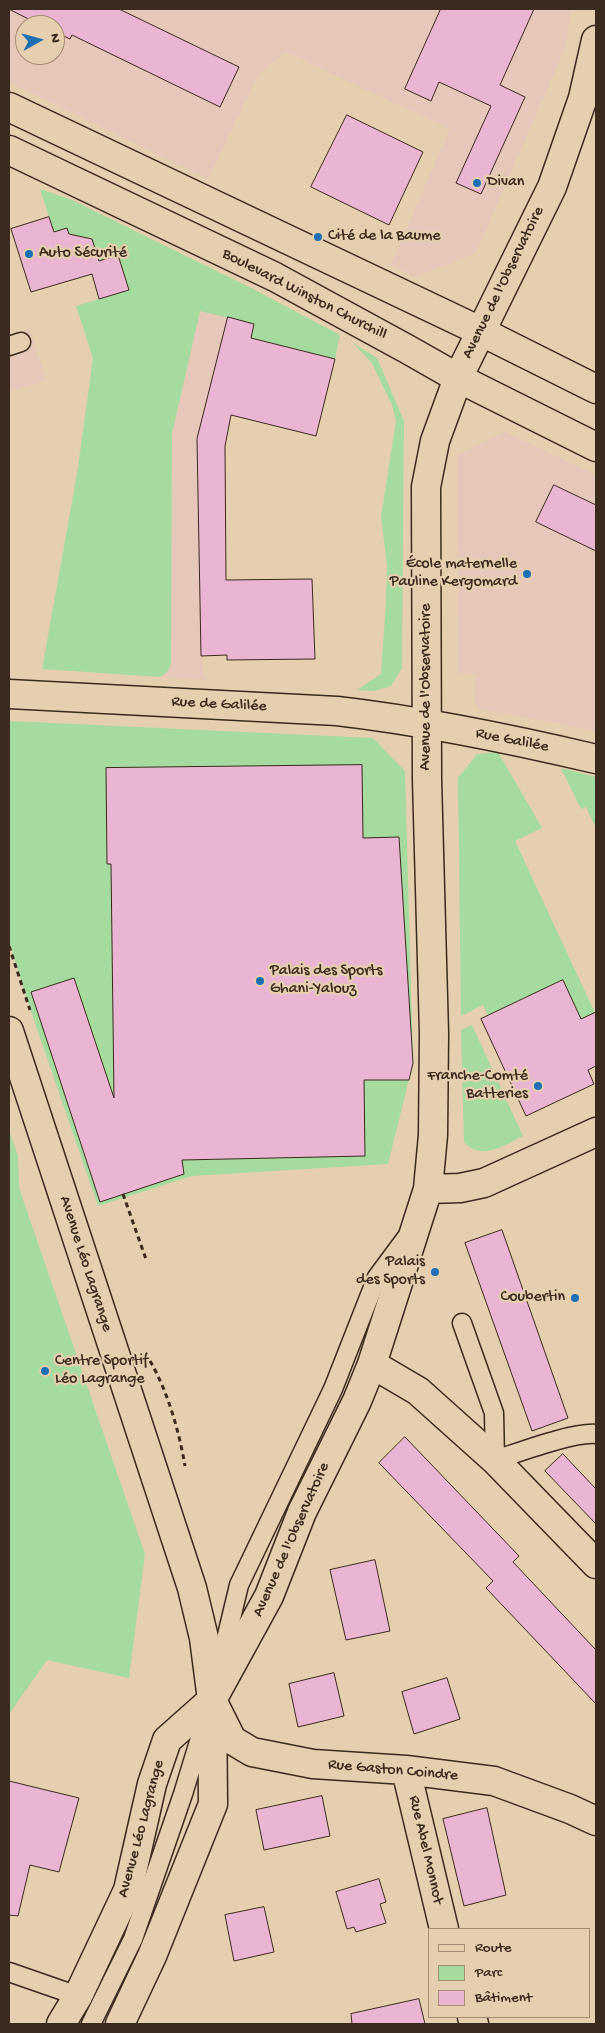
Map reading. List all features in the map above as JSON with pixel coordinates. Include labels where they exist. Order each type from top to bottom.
[{"type":"street","name":"Avenue de l'Observatoire","points":[[212,1700],[269,1596],[302,1512],[357,1401],[372,1364],[421,1217],[428,1189],[433,1135],[434,1034],[427,780],[426,487],[435,441],[458,378],[552,187],[584,98],[596,40]]},
{"type":"street","points":[[9,107],[480,331],[596,389]]},
{"type":"street","name":"Boulevard Winston Churchill","points":[[9,150],[275,278],[407,348],[458,378],[596,447]]},
{"type":"street","name":"Rue de Galilée","points":[[9,694],[336,711],[428,724]]},
{"type":"street","name":"Rue Galilée","points":[[428,724],[532,744],[596,759]]},
{"type":"street","name":"Avenue Léo Lagrange","points":[[9,1031],[192,1588],[204,1638],[212,1700],[213,1804],[152,1956],[120,2024]]},
{"type":"street","points":[[428,1189],[460,1188],[484,1183],[592,1139]]},
{"type":"street","points":[[372,1364],[418,1391],[495,1460],[596,1564]]},
{"type":"street","name":"Avenue Léo Lagrange","points":[[61,2024],[78,1996],[128,1890],[152,1784],[167,1740],[212,1700]]},
{"type":"street","name":"Rue Gaston Coindre","points":[[212,1700],[232,1740],[252,1752],[312,1764],[406,1770],[494,1781],[570,1809],[596,1821]]},
{"type":"street","name":"Rue Abel Monnot","points":[[406,1770],[444,1928]]},
{"type":"lane","name":"Avenue de l'Observatoire","points":[[212,1700],[239,1585],[333,1389],[377,1277],[421,1217]]},
{"type":"lane","points":[[462,1322],[494,1414],[495,1460],[588,1433],[596,1434]]},
{"type":"lane","name":"Avenue Léo Lagrange","points":[[91,2024],[133,1939],[183,1794],[212,1700]]},
{"type":"lane","points":[[9,1972],[78,1996]]},
{"type":"path","points":[[123,1194],[147,1262]]},
{"type":"shaded area","points":[[9,9],[571,9],[566,45],[476,253],[415,277],[391,265],[450,129],[286,52],[258,75],[208,179],[9,82]]},
{"type":"shaded area","points":[[200,310],[254,324],[225,446],[227,655],[201,656],[203,673],[208,680],[160,677],[167,672],[171,665],[172,434]]},
{"type":"shaded area","points":[[29,329],[46,380],[9,392],[9,336]]},
{"type":"shaded area","name":"École maternelle Pauline Kergomard","points":[[505,432],[596,475],[596,732],[480,709],[474,700],[476,674],[458,673],[457,456]]},
{"type":"green space","points":[[40,189],[70,199],[253,289],[340,335],[335,359],[251,338],[254,324],[200,311],[172,434],[171,665],[167,672],[160,677],[42,669],[77,474],[93,358],[76,306],[129,290],[118,255],[99,261],[91,237],[87,238],[69,234],[67,228],[54,232]]},
{"type":"green space","points":[[353,343],[377,358],[404,421],[402,668],[391,686],[374,691],[357,690],[381,674],[387,566],[381,517],[396,421],[392,405],[372,363]]},
{"type":"green space","name":"Palais des Sports Ghani-Yalouz","points":[[9,721],[373,738],[405,771],[413,1063],[388,1164],[192,1176],[98,1206],[25,994],[9,940]]},
{"type":"green space","points":[[498,752],[542,828],[515,841],[595,1013],[581,1019],[562,980],[488,1015],[483,1005],[461,1016],[458,778],[477,754]]},
{"type":"green space","points":[[561,768],[596,777],[595,826],[586,807],[581,809]]},
{"type":"green space","points":[[472,1025],[523,1136],[501,1147],[486,1151],[478,1151],[464,1142],[461,1030]]},
{"type":"green space","name":"Centre Sportif Léo Lagrange","points":[[9,1130],[18,1156],[19,1188],[145,1554],[129,1678],[47,1660],[9,1714]]},
{"type":"building","points":[[9,9],[119,9],[239,67],[220,107],[72,35],[70,39],[65,37],[65,15],[21,15]]},
{"type":"building","points":[[441,9],[534,9],[500,85],[525,97],[481,194],[456,183],[491,106],[439,82],[431,101],[405,89]]},
{"type":"building","points":[[347,115],[423,152],[389,225],[311,187]]},
{"type":"building","points":[[49,217],[54,232],[67,228],[69,234],[92,239],[99,261],[118,255],[129,290],[99,299],[92,274],[31,292],[11,229]]},
{"type":"building","points":[[228,317],[254,324],[251,338],[335,359],[316,436],[231,415],[225,446],[226,580],[312,579],[315,659],[227,660],[227,655],[201,656],[197,439]]},
{"type":"building","points":[[554,485],[596,505],[596,551],[536,522]]},
{"type":"building","name":"Palais des Sports Ghani-Yalouz","points":[[362,765],[363,838],[399,837],[413,1063],[409,1080],[364,1080],[365,1156],[182,1160],[184,1174],[100,1202],[31,992],[74,978],[114,1098],[111,864],[107,864],[106,768]]},
{"type":"building","points":[[563,980],[581,1019],[596,1012],[596,1066],[588,1070],[594,1084],[526,1116],[481,1019]]},
{"type":"building","points":[[502,1230],[568,1418],[532,1431],[465,1243]]},
{"type":"building","points":[[405,1437],[519,1556],[513,1562],[596,1650],[596,1704],[486,1588],[493,1581],[379,1463]]},
{"type":"building","points":[[563,1454],[596,1489],[596,1524],[545,1471]]},
{"type":"building","points":[[375,1560],[390,1631],[346,1640],[330,1570]]},
{"type":"building","points":[[334,1673],[344,1716],[298,1727],[289,1684]]},
{"type":"building","points":[[447,1678],[460,1719],[414,1734],[402,1692]]},
{"type":"building","points":[[9,1781],[79,1798],[59,1872],[30,1865],[18,1916],[9,1915]]},
{"type":"building","points":[[322,1796],[330,1836],[264,1850],[256,1810]]},
{"type":"building","points":[[487,1808],[506,1895],[464,1906],[443,1819]]},
{"type":"building","points":[[379,1879],[386,1902],[380,1904],[386,1923],[356,1932],[354,1927],[347,1929],[336,1892]]},
{"type":"building","points":[[264,1907],[274,1952],[234,1961],[225,1915]]},
{"type":"building","points":[[419,1999],[425,2024],[352,2024],[351,2014]]},
{"type":"place","name":"Divan","points":[[477,183]]},
{"type":"place","name":"Cité de la Baume","points":[[318,237]]},
{"type":"place","name":"Auto Sécurité","points":[[29,254]]},
{"type":"place","name":"École maternelle Pauline Kergomard","points":[[527,574]]},
{"type":"place","name":"Palais des Sports Ghani-Yalouz","points":[[260,981]]},
{"type":"place","name":"Franche-Comté Batteries","points":[[538,1086]]},
{"type":"place","name":"Palais des Sports","points":[[435,1272]]},
{"type":"place","name":"Coubertin","points":[[575,1298]]},
{"type":"place","name":"Centre Sportif Léo Lagrange","points":[[45,1371]]}]
